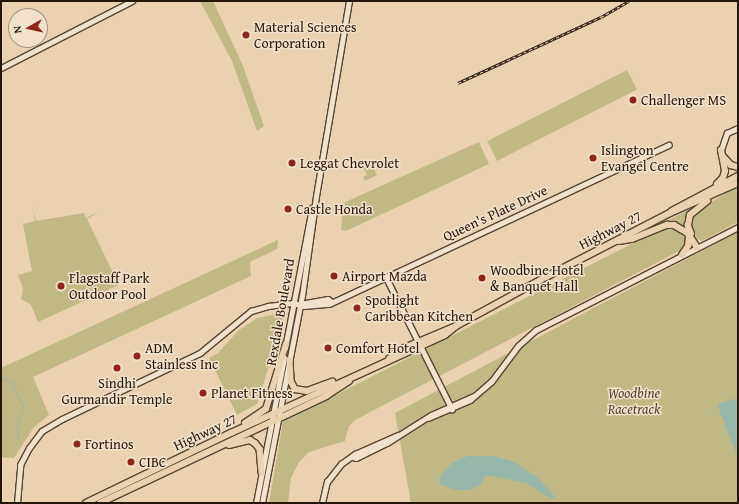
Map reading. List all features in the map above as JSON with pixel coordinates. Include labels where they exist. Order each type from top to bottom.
[{"type":"main road","points":[[1,68],[132,1]]},
{"type":"main road","name":"Rexdale Boulevard","points":[[262,503],[280,417],[300,304],[316,196],[349,1]]},
{"type":"main road","points":[[721,150],[726,161],[738,167]]},
{"type":"main road","points":[[702,194],[723,178],[725,171],[721,150]]},
{"type":"main road","name":"Highway 27","points":[[670,213],[702,194],[738,176]]},
{"type":"main road","name":"Highway 27","points":[[86,503],[231,432],[387,361],[397,351],[419,345],[445,335],[456,326],[614,241],[670,213],[738,183]]},
{"type":"main road","points":[[682,255],[689,243],[688,223],[690,215],[727,189]]},
{"type":"main road","name":"Rexdale Boulevard","points":[[256,503],[274,413],[293,303],[316,196]]},
{"type":"main road","points":[[614,241],[632,239],[667,225],[678,226],[689,235],[697,247]]},
{"type":"main road","points":[[231,432],[266,409],[286,344]]},
{"type":"main road","points":[[290,360],[292,384],[301,391],[346,380]]},
{"type":"main road","name":"Highway 27","points":[[100,503],[223,446],[272,420],[326,396],[356,376]]},
{"type":"main road","points":[[223,446],[250,440],[255,443],[260,449],[262,473]]},
{"type":"street","points":[[721,150],[727,133],[738,128]]},
{"type":"street","name":"Queen's Plate Drive","points":[[18,502],[20,465],[35,438],[49,426],[200,353],[251,311],[268,306],[293,303],[321,305],[386,277],[669,145]]},
{"type":"street","points":[[322,503],[330,476],[340,464],[396,438],[398,435],[428,418],[474,396],[491,382],[518,346],[536,330],[738,227]]},
{"type":"street","points":[[386,277],[451,407]]},
{"type":"green space","points":[[200,1],[213,1],[243,66],[264,126],[257,131],[232,61]]},
{"type":"green space","points":[[627,70],[637,90],[497,161],[487,141]]},
{"type":"green space","points":[[479,142],[489,164],[346,231],[341,230],[343,203]]},
{"type":"green space","points":[[371,162],[377,175],[365,181],[363,177],[367,175],[362,165]]},
{"type":"green space","points":[[738,186],[738,222],[702,241],[697,239],[689,223],[693,213]]},
{"type":"green space","points":[[32,205],[36,221],[84,213],[86,218],[101,211],[87,219],[119,285],[38,322],[31,305],[21,299],[23,288],[18,275],[32,271],[23,224],[35,221]]},
{"type":"green space","points":[[695,207],[686,219],[687,229],[675,222],[662,223]]},
{"type":"green space","points":[[669,227],[675,227],[685,234],[687,243],[681,250],[355,420],[349,426],[345,441],[309,452],[299,462],[291,478],[288,503],[269,503],[283,422],[649,235]]},
{"type":"green space","name":"Woodbine Racetrack","points":[[738,232],[738,503],[411,503],[395,413]]},
{"type":"green space","points":[[278,240],[277,249],[250,262],[251,276],[33,377],[49,415],[34,427],[14,458],[1,457],[1,368]]},
{"type":"green space","points":[[282,313],[285,315],[257,404],[237,415],[209,358],[217,354],[239,330],[257,318]]},
{"type":"shaded area","points":[[738,398],[738,458],[718,407],[720,403]]},
{"type":"shaded area","points":[[468,456],[493,456],[514,462],[538,478],[556,498],[550,498],[526,483],[488,475],[484,477],[481,485],[469,490],[455,490],[440,484],[440,476],[452,463]]},
{"type":"waterway","points":[[1,377],[12,383],[23,406],[17,423],[18,438]]},
{"type":"railway","points":[[458,83],[601,17],[629,1]]},
{"type":"place","name":"Material Sciences Corporation","points":[[246,35]]},
{"type":"place","name":"Challenger MS","points":[[633,100]]},
{"type":"place","name":"Islington Evangel Centre","points":[[593,158]]},
{"type":"place","name":"Leggat Chevrolet","points":[[292,163]]},
{"type":"place","name":"Castle Honda","points":[[288,209]]},
{"type":"place","name":"Airport Mazda","points":[[334,276]]},
{"type":"place","name":"Woodbine Hotel & Banquet Hall","points":[[482,278]]},
{"type":"place","name":"Flagstaff Park Outdoor Pool","points":[[61,286]]},
{"type":"place","name":"Spotlight Caribbean Kitchen","points":[[357,308]]},
{"type":"place","name":"Comfort Hotel","points":[[328,348]]},
{"type":"place","name":"ADM Stainless Inc","points":[[137,356]]},
{"type":"place","name":"Sindhi Gurmandir Temple","points":[[117,368]]},
{"type":"place","name":"Planet Fitness","points":[[203,393]]},
{"type":"place","name":"Fortinos","points":[[77,444]]},
{"type":"place","name":"CIBC","points":[[131,462]]}]
